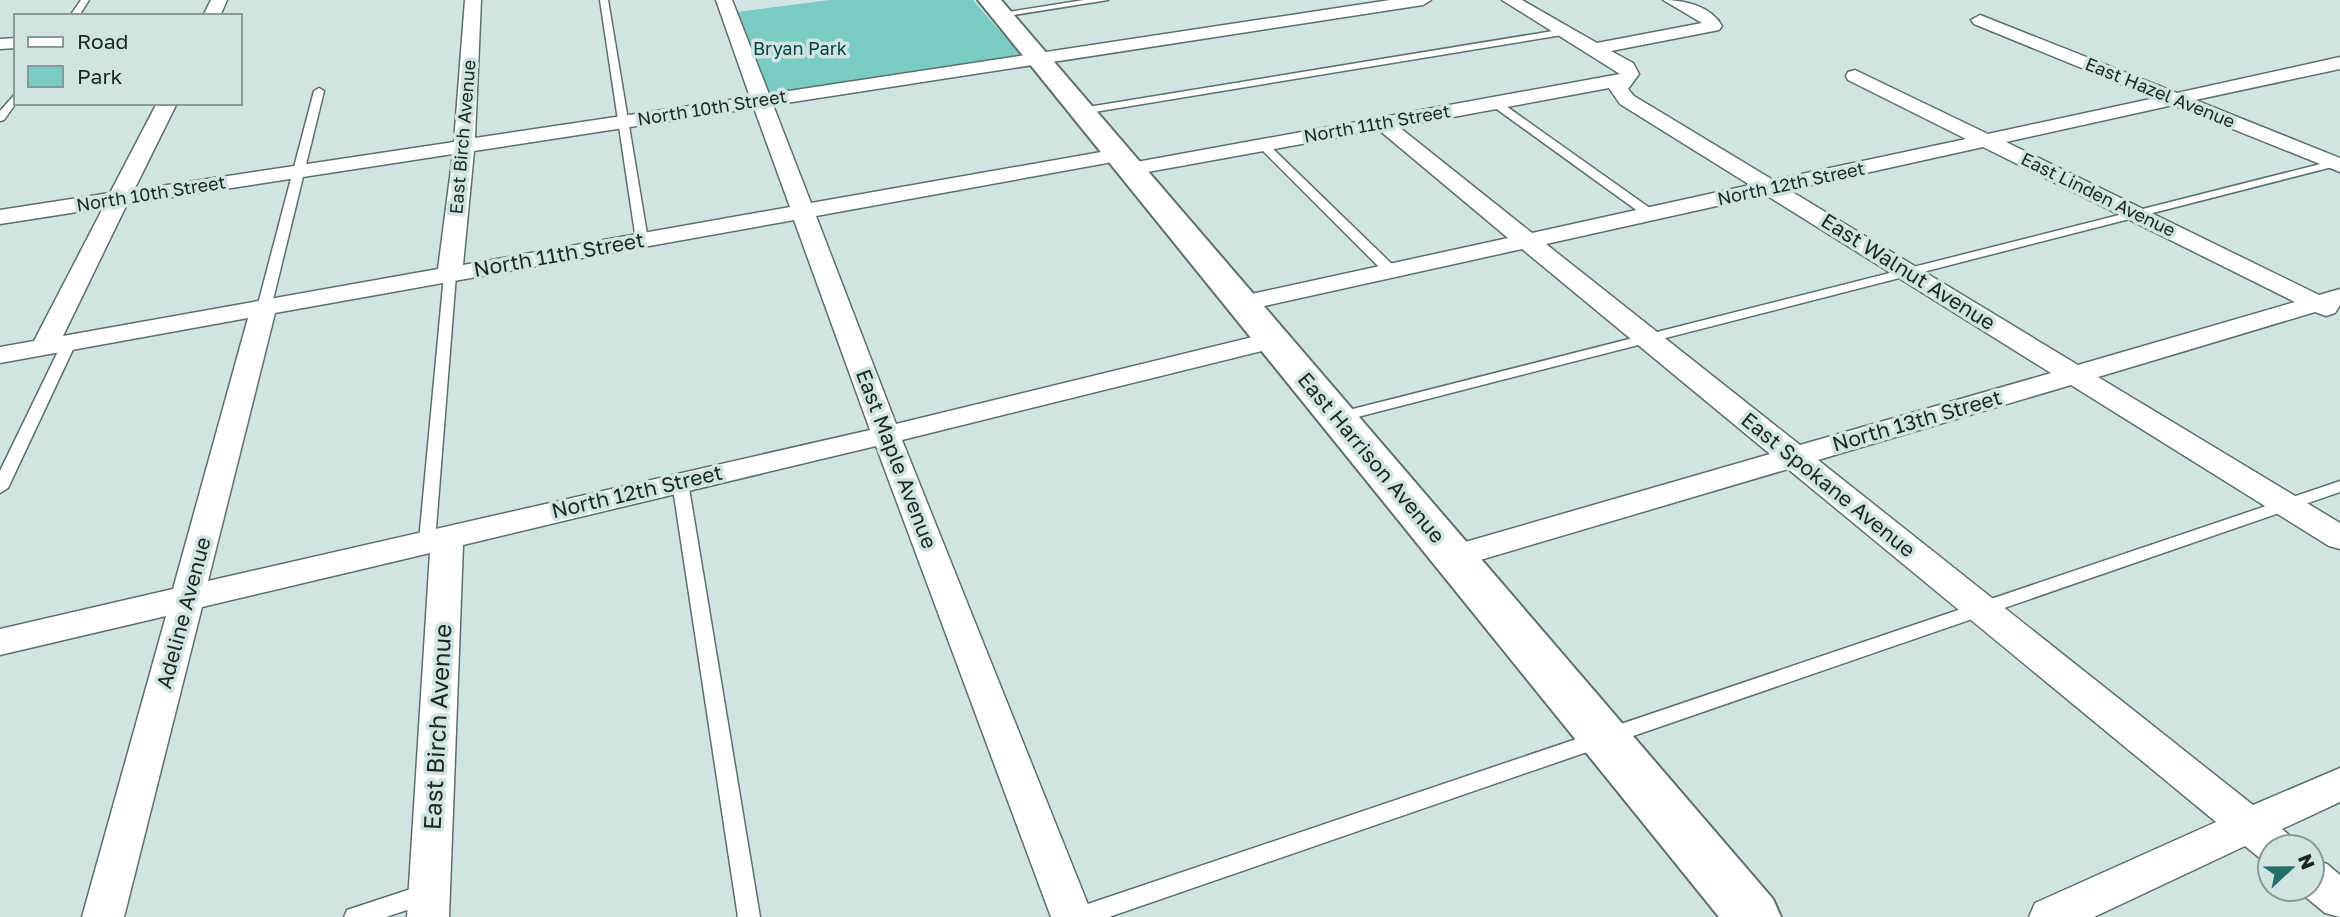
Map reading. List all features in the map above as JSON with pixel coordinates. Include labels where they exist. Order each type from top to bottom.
[{"type":"street","name":"East Birch Avenue","points":[[450,275],[464,146],[473,0]]},
{"type":"street","name":"East Maple Avenue","points":[[724,0],[764,100],[886,435],[1072,917]]},
{"type":"street","name":"North 10th Street","points":[[0,217],[1423,0]]},
{"type":"street","name":"East Walnut Avenue","points":[[1510,0],[1626,67],[1630,75],[1618,89],[1627,100],[2340,538]]},
{"type":"street","points":[[1594,49],[1713,26],[1710,20],[1671,0]]},
{"type":"street","name":"East Harrison Avenue","points":[[995,7],[1753,917]]},
{"type":"street","name":"East Hazel Avenue","points":[[1980,20],[2338,164]]},
{"type":"street","name":"North 12th Street","points":[[1242,303],[2340,63]]},
{"type":"street","name":"East Linden Avenue","points":[[1855,76],[2134,214],[2333,305]]},
{"type":"street","name":"North 11th Street","points":[[0,355],[804,211],[1124,162],[1263,145],[1623,80]]},
{"type":"street","points":[[44,347],[166,105]]},
{"type":"street","name":"East Spokane Avenue","points":[[1382,123],[2257,833]]},
{"type":"street","name":"North 13th Street","points":[[1453,557],[2074,375],[2333,305]]},
{"type":"street","name":"Adeline Avenue","points":[[103,917],[264,308]]},
{"type":"street","name":"North 12th Street","points":[[0,642],[886,435],[1273,340]]},
{"type":"street","name":"East Birch Avenue","points":[[428,905],[437,539]]},
{"type":"street","points":[[2268,833],[2340,784]]},
{"type":"street","points":[[2050,917],[2256,839]]},
{"type":"street","points":[[2326,888],[2340,900]]},
{"type":"lane","points":[[604,0],[642,240]]},
{"type":"lane","points":[[995,7],[1104,0]]},
{"type":"lane","points":[[1082,111],[1565,32]]},
{"type":"lane","points":[[264,308],[319,91]]},
{"type":"lane","points":[[0,118],[14,99]]},
{"type":"lane","points":[[1495,103],[1650,214]]},
{"type":"lane","points":[[1263,145],[1391,271]]},
{"type":"lane","points":[[1338,417],[2338,164]]},
{"type":"lane","points":[[437,539],[450,275]]},
{"type":"lane","points":[[0,488],[69,343]]},
{"type":"lane","points":[[680,482],[749,917]]},
{"type":"lane","points":[[1079,917],[2340,486]]},
{"type":"lane","points":[[355,917],[428,905]]},
{"type":"green space","name":"Bryan Park","points":[[830,0],[973,0],[1024,59],[764,100],[730,13]]}]
